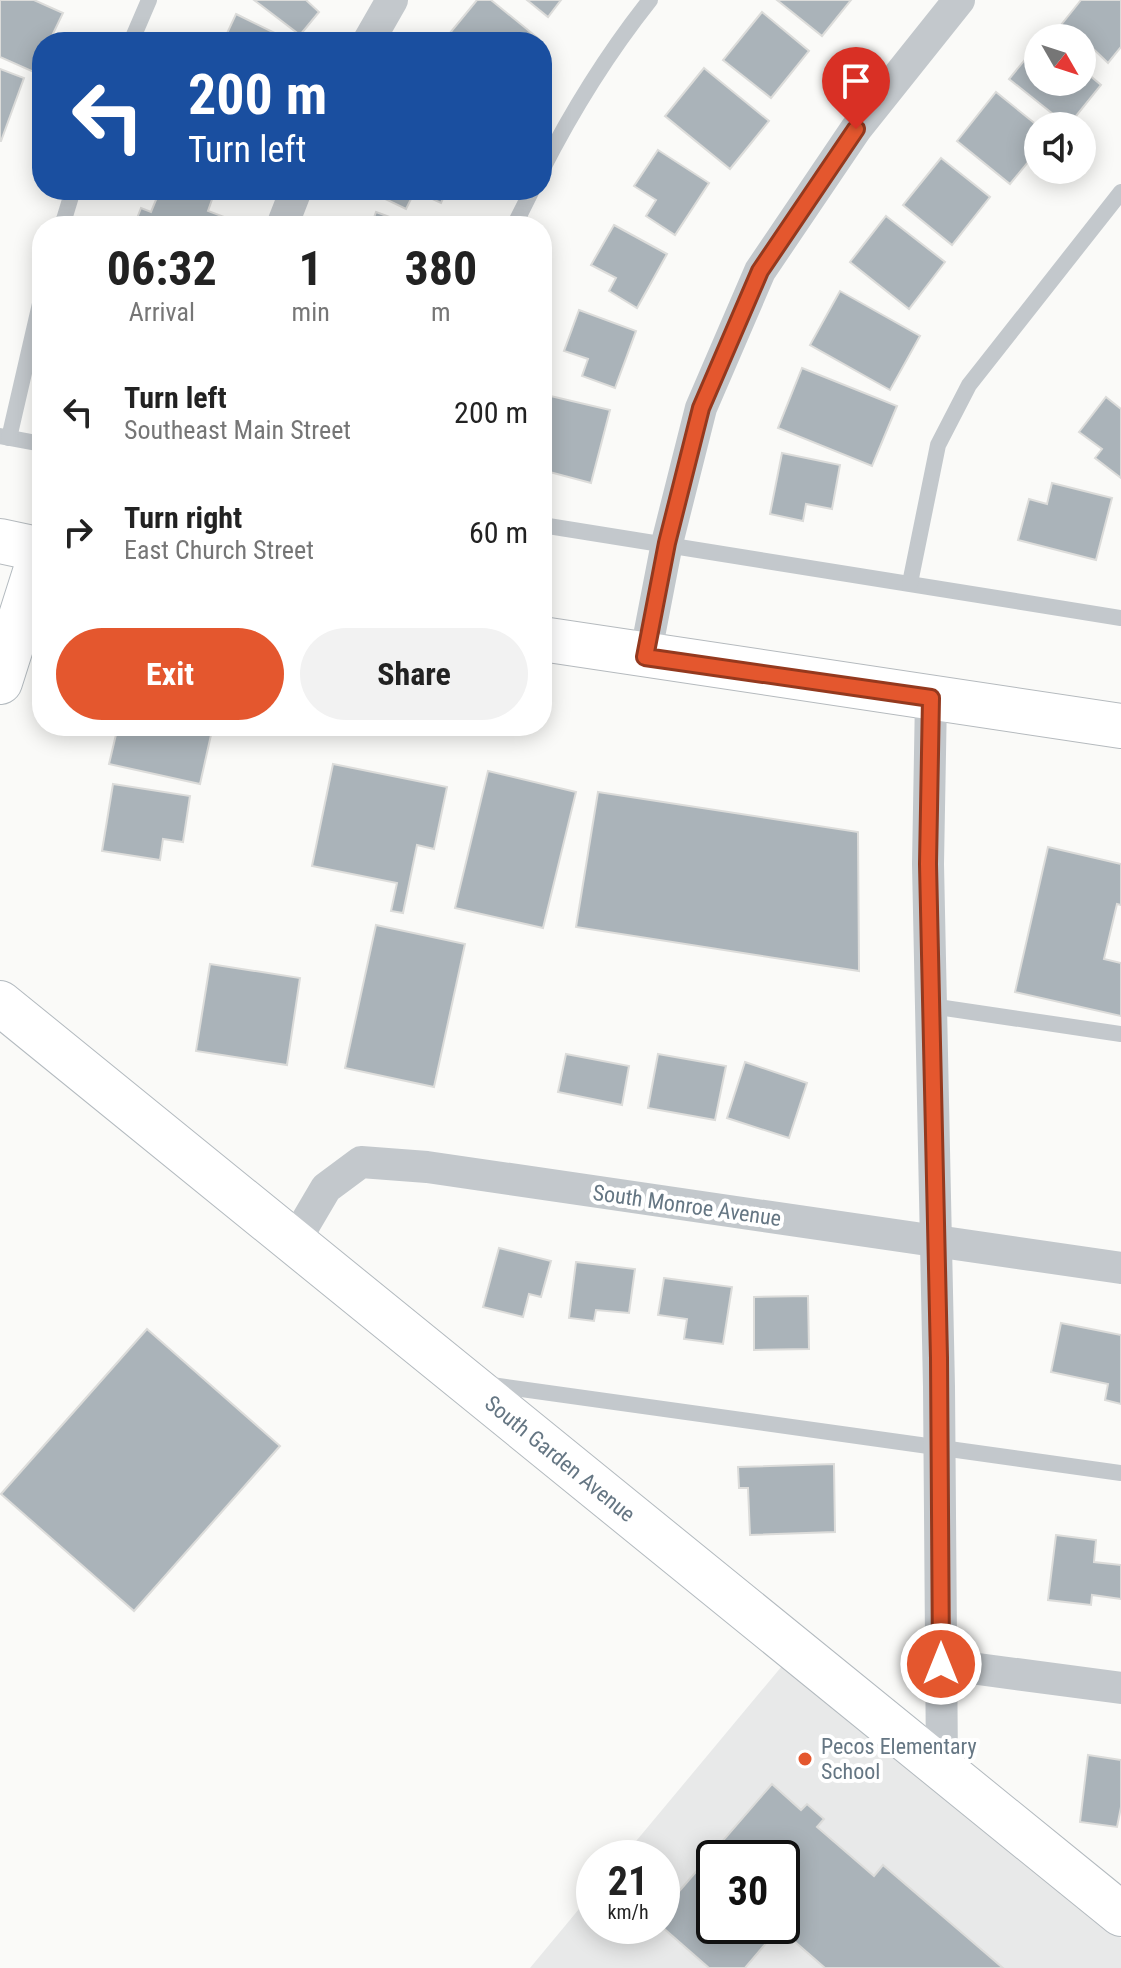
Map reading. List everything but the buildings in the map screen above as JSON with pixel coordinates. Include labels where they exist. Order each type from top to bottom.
[{"type":"street","points":[[374,32],[392,0]]},
{"type":"street","points":[[645,657],[667,543],[701,408],[760,271],[856,129],[959,0]]},
{"type":"street","points":[[0,541],[32,548]]},
{"type":"street","points":[[0,682],[32,581]]},
{"type":"street","points":[[552,641],[1121,726]]},
{"type":"street","points":[[931,698],[928,864],[939,1447],[955,1666],[942,1767]]},
{"type":"street","name":"South Garden Avenue","points":[[0,1003],[293,1244],[1113,1902]]},
{"type":"street","name":"South Monroe Avenue","points":[[293,1244],[326,1188],[361,1162],[427,1167],[1121,1268]]},
{"type":"street","points":[[955,1666],[1121,1688]]},
{"type":"lane","points":[[135,32],[149,0]]},
{"type":"lane","points":[[552,150],[619,39],[650,0]]},
{"type":"lane","points":[[910,583],[938,445],[969,385],[1121,192]]},
{"type":"lane","points":[[32,332],[4,437],[32,442]]},
{"type":"lane","points":[[552,526],[1121,618]]},
{"type":"lane","points":[[931,1006],[1121,1034]]},
{"type":"lane","points":[[462,1380],[1121,1473]]},
{"type":"shaded area","name":"Pecos Elementary School","points":[[787,1660],[1121,1938],[1121,1968],[530,1968],[576,1913],[576,1944],[680,1944],[680,1840],[637,1840]]},
{"type":"place","name":"Pecos Elementary School","points":[[805,1759]]},
{"type":"route","points":[[856,129],[760,271],[701,408],[667,543],[645,657],[931,698],[928,864],[939,1358],[941,1664]]}]
